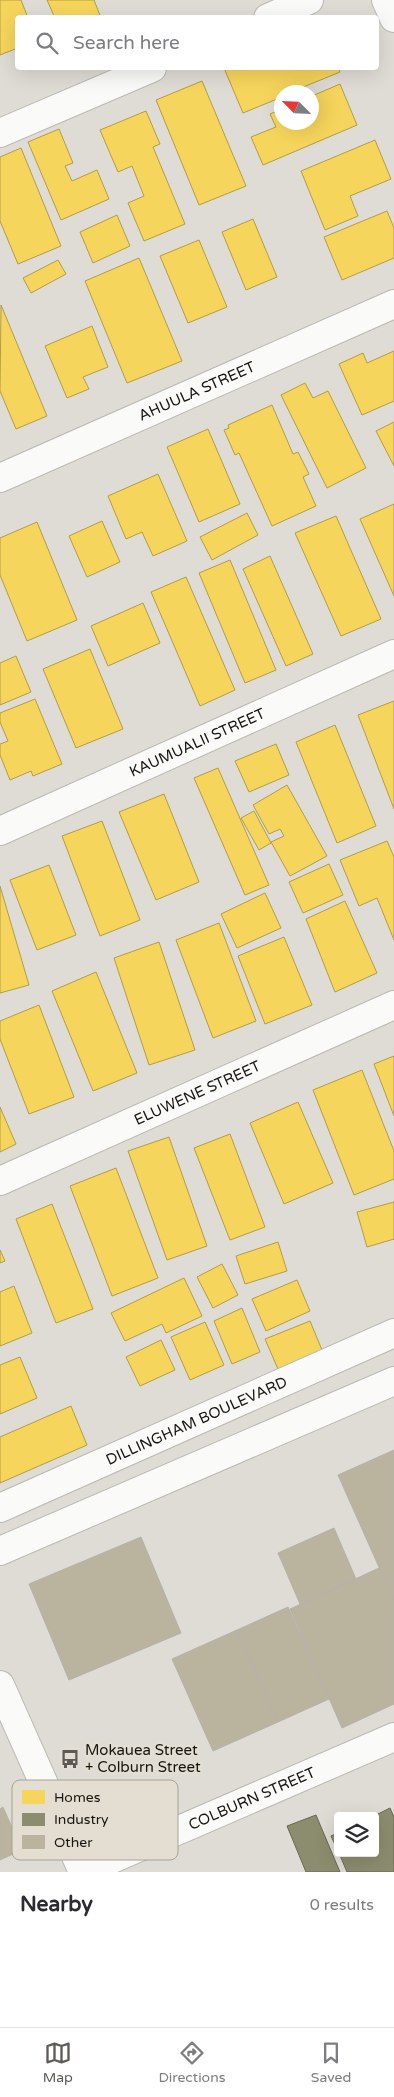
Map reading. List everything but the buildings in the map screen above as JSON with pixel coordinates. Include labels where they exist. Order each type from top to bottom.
[{"type":"street","points":[[275,15],[309,0]]},
{"type":"street","points":[[386,0],[394,18]]},
{"type":"street","points":[[0,133],[147,70]]},
{"type":"street","name":"AHUULA STREET","points":[[0,478],[394,304]]},
{"type":"street","name":"KAUMUALII STREET","points":[[0,831],[394,654]]},
{"type":"street","name":"ELUWENE STREET","points":[[0,1181],[394,1005]]},
{"type":"street","name":"DILLINGHAM BOULEVARD","points":[[0,1508],[394,1333]]},
{"type":"street","points":[[0,1551],[394,1381]]},
{"type":"street","points":[[0,1685],[42,1780]]},
{"type":"street","name":"COLBURN STREET","points":[[178,1831],[394,1737]]},
{"type":"street","points":[[78,1860],[83,1872]]},
{"type":"street","name":"COLBURN STREET","points":[[83,1872],[111,1860]]},
{"type":"place","name":"Mokauea Street + Colburn Street","points":[[70,1759]]}]
